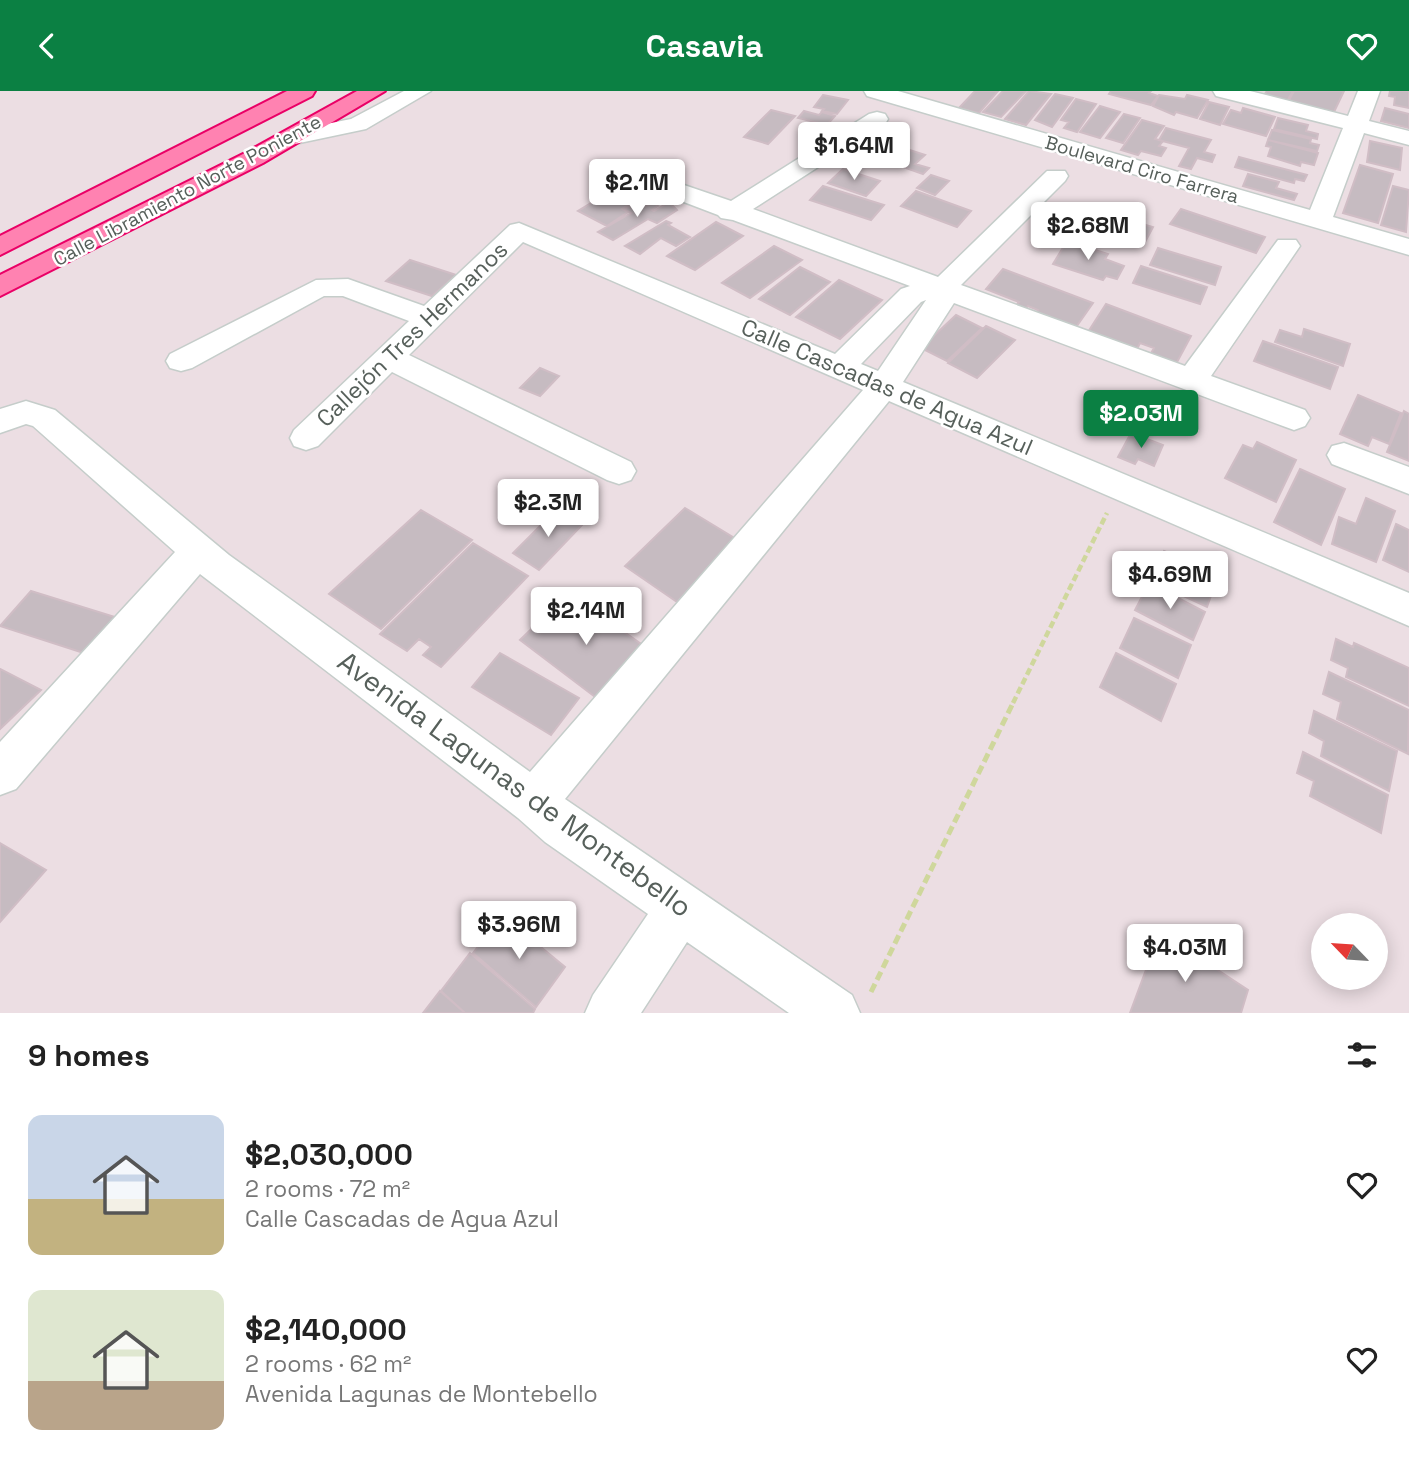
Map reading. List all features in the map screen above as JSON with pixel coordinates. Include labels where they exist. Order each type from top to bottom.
[{"type":"highway","name":"Calle Libramiento Norte Poniente","points":[[0,247],[303,91]]},
{"type":"highway","name":"Calle Libramiento Norte Poniente","points":[[0,287],[290,138],[374,91]]},
{"type":"street","points":[[290,138],[358,124],[420,91]]},
{"type":"street","name":"Boulevard Ciro Farrera","points":[[877,91],[1409,247]]},
{"type":"street","points":[[1224,91],[1409,138]]},
{"type":"street","points":[[1319,220],[1369,91]]},
{"type":"street","points":[[730,213],[877,119]]},
{"type":"street","points":[[840,367],[911,295],[942,288],[1056,176]]},
{"type":"street","points":[[643,178],[730,213],[1294,418]]},
{"type":"street","name":"Callejón Tres Hermanos","points":[[306,438],[519,230]]},
{"type":"street","name":"Calle Cascadas de Agua Azul","points":[[519,230],[1409,610]]},
{"type":"street","points":[[1191,381],[1287,246]]},
{"type":"street","points":[[180,361],[316,289],[333,286],[428,318]]},
{"type":"street","points":[[534,802],[884,386],[939,306],[942,288]]},
{"type":"street","points":[[387,357],[619,471]]},
{"type":"street","name":"Avenida Lagunas de Montebello","points":[[0,421],[26,412],[44,418],[200,549],[216,566],[534,802],[561,826],[681,908],[851,1007]]},
{"type":"street","points":[[1344,455],[1409,481]]},
{"type":"street","points":[[0,774],[200,549]]},
{"type":"street","points":[[611,1013],[681,908]]},
{"type":"path","points":[[851,1007],[1120,487]]},
{"type":"building","points":[[975,91],[998,91],[979,113],[959,108]]},
{"type":"building","points":[[1003,91],[1026,91],[1001,117],[983,112]]},
{"type":"building","points":[[1029,91],[1051,94],[1026,125],[1005,119]]},
{"type":"building","points":[[1111,91],[1151,91],[1149,93],[1158,96],[1151,105],[1109,94]]},
{"type":"building","points":[[1267,91],[1293,91],[1286,103],[1264,95]]},
{"type":"building","points":[[1294,91],[1344,91],[1333,114],[1288,102]]},
{"type":"building","points":[[1390,91],[1409,91],[1409,108],[1394,105],[1395,97],[1389,96]]},
{"type":"building","points":[[1055,94],[1073,98],[1052,127],[1035,120]]},
{"type":"building","points":[[823,95],[848,100],[837,114],[822,111],[824,109],[814,107]]},
{"type":"building","points":[[1159,95],[1185,99],[1187,95],[1208,100],[1197,118],[1176,112],[1174,115],[1153,106]]},
{"type":"building","points":[[1076,99],[1096,104],[1077,132],[1064,128],[1069,122],[1061,120]]},
{"type":"building","points":[[1209,102],[1229,107],[1220,125],[1200,119]]},
{"type":"building","points":[[1100,106],[1120,112],[1100,138],[1080,132]]},
{"type":"building","points":[[1243,108],[1275,117],[1266,136],[1223,124],[1231,110],[1241,113]]},
{"type":"building","points":[[1385,108],[1409,114],[1409,128],[1381,121]]},
{"type":"building","points":[[771,110],[795,116],[768,144],[744,137]]},
{"type":"building","points":[[804,111],[835,116],[827,125],[798,118]]},
{"type":"building","points":[[1124,114],[1140,118],[1123,143],[1106,138]]},
{"type":"building","points":[[1278,118],[1308,125],[1306,131],[1318,134],[1317,139],[1274,129]]},
{"type":"building","points":[[1142,120],[1164,126],[1155,139],[1163,141],[1159,146],[1166,148],[1161,156],[1141,151],[1138,155],[1121,150]]},
{"type":"building","points":[[1166,128],[1211,140],[1204,152],[1215,155],[1212,162],[1197,158],[1191,169],[1179,166],[1189,148],[1159,140]]},
{"type":"building","points":[[1272,130],[1311,139],[1310,143],[1319,145],[1317,151],[1268,140]]},
{"type":"building","points":[[1268,140],[1318,153],[1314,165],[1301,162],[1300,166],[1268,156],[1271,147],[1266,146]]},
{"type":"building","points":[[1370,141],[1402,148],[1400,170],[1367,162]]},
{"type":"building","points":[[885,142],[925,155],[915,164],[929,168],[923,174],[869,155]]},
{"type":"building","points":[[1239,157],[1307,175],[1304,181],[1295,179],[1294,183],[1235,167]]},
{"type":"building","points":[[1360,165],[1393,174],[1378,223],[1343,213]]},
{"type":"building","points":[[843,169],[880,181],[866,196],[828,183]]},
{"type":"building","points":[[1248,174],[1279,182],[1276,188],[1297,194],[1294,200],[1243,186]]},
{"type":"building","points":[[931,175],[949,181],[935,195],[917,188]]},
{"type":"building","points":[[619,186],[647,200],[636,207],[630,204],[622,209],[628,212],[607,226],[578,211]]},
{"type":"building","points":[[823,186],[884,205],[871,220],[810,200]]},
{"type":"building","points":[[1393,186],[1409,190],[1406,232],[1381,225]]},
{"type":"building","points":[[916,191],[971,211],[957,227],[901,206]]},
{"type":"building","points":[[669,202],[677,210],[657,223],[648,219],[613,240],[598,232],[631,213],[624,209],[631,206],[636,209],[653,203],[658,206],[652,210],[654,211]]},
{"type":"building","points":[[1078,205],[1153,227],[1144,244],[1068,222]]},
{"type":"building","points":[[1181,209],[1265,237],[1256,253],[1170,224]]},
{"type":"building","points":[[666,221],[671,223],[668,225],[690,237],[676,246],[661,238],[640,254],[625,246]]},
{"type":"building","points":[[716,222],[743,236],[695,270],[667,256]]},
{"type":"building","points":[[1067,241],[1108,254],[1105,259],[1124,266],[1117,279],[1106,276],[1103,280],[1053,264]]},
{"type":"building","points":[[774,246],[802,260],[750,298],[722,283]]},
{"type":"building","points":[[1158,248],[1221,267],[1215,285],[1150,265]]},
{"type":"building","points":[[410,260],[456,275],[432,296],[386,281]]},
{"type":"building","points":[[1141,266],[1207,287],[1200,304],[1133,283]]},
{"type":"building","points":[[800,267],[830,282],[790,315],[759,299]]},
{"type":"building","points":[[1003,269],[1093,303],[1074,330],[1035,315],[1038,310],[1028,306],[1024,311],[1014,308],[1019,302],[986,289]]},
{"type":"building","points":[[839,280],[882,300],[840,339],[796,317]]},
{"type":"building","points":[[1106,304],[1191,336],[1176,364],[1150,355],[1154,348],[1140,343],[1136,351],[1088,332]]},
{"type":"building","points":[[956,315],[982,328],[947,361],[921,348]]},
{"type":"building","points":[[986,326],[1015,340],[977,378],[948,363]]},
{"type":"building","points":[[1304,329],[1350,344],[1343,366],[1275,342],[1280,330],[1302,337]]},
{"type":"building","points":[[1263,341],[1338,367],[1330,389],[1254,361]]},
{"type":"building","points":[[540,368],[559,376],[540,396],[520,388]]},
{"type":"building","points":[[1358,395],[1401,413],[1389,444],[1372,437],[1368,446],[1340,434]]},
{"type":"building","points":[[1404,411],[1409,414],[1409,461],[1387,452]]},
{"type":"building","points":[[1131,433],[1163,445],[1154,466],[1138,459],[1135,464],[1118,457]]},
{"type":"building","points":[[1257,442],[1296,460],[1276,502],[1225,478],[1243,445],[1253,449]]},
{"type":"building","points":[[1300,469],[1345,489],[1321,545],[1274,522]]},
{"type":"building","points":[[1366,498],[1395,511],[1376,562],[1332,544],[1339,517],[1356,524]]},
{"type":"building","points":[[685,508],[736,539],[677,602],[625,566]]},
{"type":"building","points":[[557,509],[583,524],[539,570],[513,553]]},
{"type":"building","points":[[421,510],[472,540],[381,629],[329,594]]},
{"type":"building","points":[[1396,524],[1409,530],[1409,572],[1383,560]]},
{"type":"building","points":[[473,543],[528,576],[441,667],[423,655],[431,647],[419,639],[407,651],[380,634]]},
{"type":"building","points":[[1164,551],[1218,576],[1207,607],[1151,581]]},
{"type":"building","points":[[1149,583],[1205,612],[1193,640],[1135,610]]},
{"type":"building","points":[[31,591],[118,618],[87,654],[0,626]]},
{"type":"building","points":[[569,593],[651,651],[603,703],[520,640]]},
{"type":"building","points":[[1134,618],[1191,645],[1178,678],[1120,648]]},
{"type":"building","points":[[1336,639],[1353,647],[1354,643],[1409,668],[1409,706],[1346,677],[1348,668],[1331,660]]},
{"type":"building","points":[[500,653],[579,698],[551,735],[472,687]]},
{"type":"building","points":[[1116,653],[1176,684],[1161,721],[1100,687]]},
{"type":"building","points":[[0,669],[41,690],[0,729]]},
{"type":"building","points":[[1329,672],[1409,710],[1408,754],[1337,719],[1341,702],[1323,694]]},
{"type":"building","points":[[1314,711],[1397,751],[1389,791],[1321,756],[1324,741],[1309,733]]},
{"type":"building","points":[[1303,752],[1388,795],[1381,833],[1310,796],[1314,781],[1297,773]]},
{"type":"building","points":[[0,843],[46,870],[0,922]]},
{"type":"building","points":[[502,915],[565,967],[536,1007],[473,953]]},
{"type":"building","points":[[1160,932],[1248,990],[1241,1013],[1130,1013]]},
{"type":"building","points":[[470,953],[535,1009],[533,1013],[465,1013],[441,991]]},
{"type":"building","points":[[440,991],[465,1013],[423,1013]]}]
